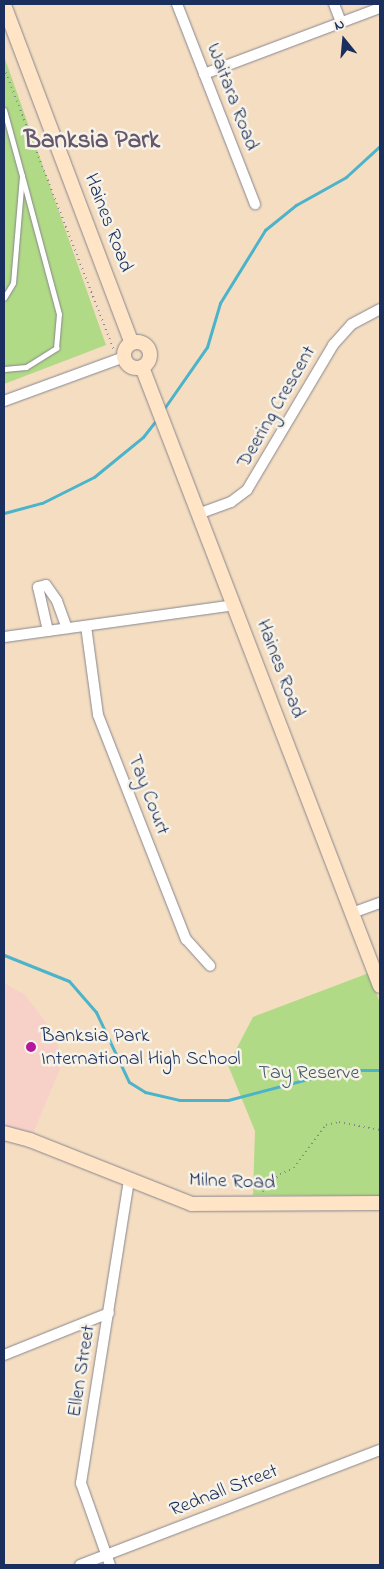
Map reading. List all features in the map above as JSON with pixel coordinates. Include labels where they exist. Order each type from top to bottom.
[{"type":"main road","name":"Haines Road","points":[[4,5],[132,343]]},
{"type":"main road","points":[[132,343],[145,345],[150,352],[148,361],[142,367],[131,366],[121,358],[126,348],[132,343]]},
{"type":"main road","name":"Haines Road","points":[[142,367],[380,986]]},
{"type":"main road","name":"Milne Road","points":[[4,1133],[30,1140],[192,1204],[380,1203]]},
{"type":"street","name":"Waitara Road","points":[[178,4],[255,204]]},
{"type":"street","points":[[334,4],[341,22]]},
{"type":"street","points":[[204,74],[380,8]]},
{"type":"street","name":"Deering Crescent","points":[[198,514],[231,502],[247,490],[333,344],[352,324],[380,309]]},
{"type":"street","points":[[4,401],[121,358]]},
{"type":"street","points":[[48,631],[38,587],[46,585],[57,601],[67,628]]},
{"type":"street","points":[[4,637],[234,605]]},
{"type":"street","name":"Tay Court","points":[[86,626],[98,715],[186,939],[210,966]]},
{"type":"street","points":[[352,913],[380,903]]},
{"type":"street","name":"Ellen Street","points":[[108,1560],[81,1483],[129,1179]]},
{"type":"street","points":[[4,1355],[109,1313]]},
{"type":"street","name":"Rednall Street","points":[[80,1565],[108,1560],[380,1450]]},
{"type":"lane","points":[[4,110],[59,314],[56,348],[26,367],[4,369]]},
{"type":"lane","points":[[4,298],[13,283],[22,176]]},
{"type":"path","points":[[4,68],[121,358]]},
{"type":"path","points":[[259,1205],[265,1186],[294,1168],[326,1125],[339,1122],[380,1130]]},
{"type":"shaded area","name":"Banksia Park International High School","points":[[4,983],[25,995],[54,1033],[63,1062],[33,1133],[4,1126]]},
{"type":"green space","points":[[4,56],[106,345],[4,384]]},
{"type":"green space","name":"Tay Reserve","points":[[369,973],[380,1003],[380,1196],[253,1195],[255,1131],[228,1065],[253,1017]]},
{"type":"waterway","points":[[163,410],[207,347],[220,303],[265,230],[296,205],[346,177],[380,146]]},
{"type":"waterway","points":[[4,513],[42,503],[94,477],[143,437],[157,419]]},
{"type":"waterway","points":[[4,955],[69,981],[96,1012],[129,1082],[145,1092],[179,1100],[228,1100],[342,1070],[380,1070]]},
{"type":"place","name":"Banksia Park International High School","points":[[31,1047]]},
{"type":"district","name":"Banksia Park","points":[[92,141]]}]
